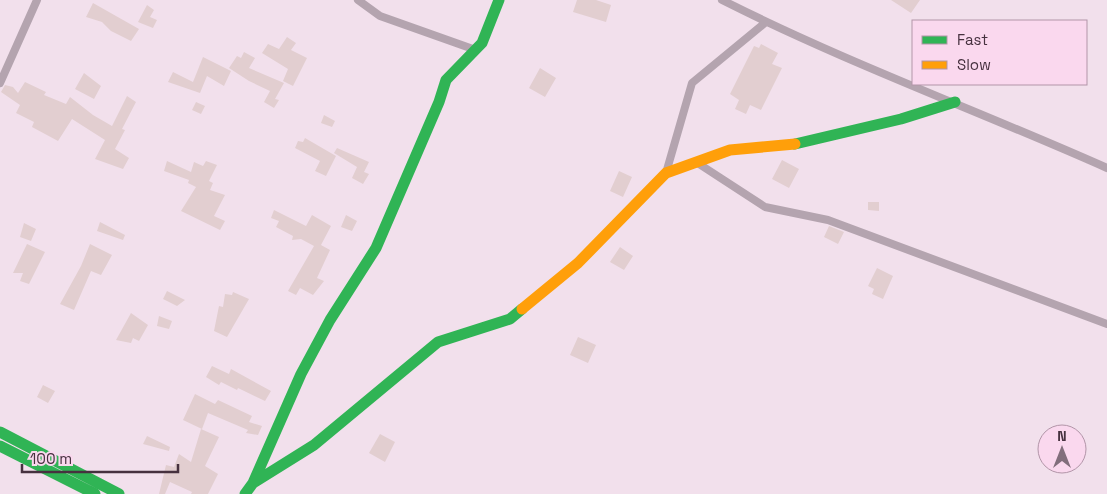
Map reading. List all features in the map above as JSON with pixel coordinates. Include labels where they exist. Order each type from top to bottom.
[{"type":"street","points":[[0,83],[37,0]]},
{"type":"street","points":[[358,0],[380,16],[473,50]]},
{"type":"street","points":[[253,484],[300,374],[330,320],[376,248],[440,102],[446,80],[473,50],[482,43],[499,0]]},
{"type":"street","points":[[722,0],[825,49],[912,84]]},
{"type":"street","points":[[666,173],[692,83],[766,22]]},
{"type":"street","points":[[913,85],[1107,168]]},
{"type":"street","points":[[244,494],[253,484],[314,445],[438,342],[510,319],[578,263],[666,173],[730,150],[795,144],[901,120],[955,102]]},
{"type":"street","points":[[696,162],[765,206],[828,220],[1107,324]]},
{"type":"street","points":[[0,432],[119,494]]},
{"type":"street","points":[[0,446],[95,494]]},
{"type":"building","points":[[577,0],[596,0],[611,5],[606,22],[573,12]]},
{"type":"building","points":[[891,0],[920,0],[911,13]]},
{"type":"building","points":[[93,3],[139,29],[131,41],[111,31],[102,22],[86,17]]},
{"type":"building","points":[[147,5],[154,10],[150,17],[157,20],[153,28],[138,22]]},
{"type":"building","points":[[287,37],[296,43],[291,50],[307,58],[293,86],[283,81],[288,69],[262,53],[268,44],[279,49]]},
{"type":"building","points":[[761,44],[778,53],[772,64],[782,68],[761,110],[750,105],[746,114],[735,109],[739,100],[730,94],[754,46],[759,48]]},
{"type":"building","points":[[244,52],[255,58],[249,68],[284,83],[275,99],[279,100],[274,108],[264,102],[270,91],[249,81],[229,68],[237,56],[241,58]]},
{"type":"building","points":[[203,57],[231,71],[224,86],[207,76],[200,93],[168,82],[173,72],[193,82]]},
{"type":"building","points":[[540,68],[556,78],[545,97],[529,88]]},
{"type":"building","points":[[84,73],[101,86],[94,99],[75,89]]},
{"type":"building","points":[[25,82],[46,92],[44,95],[66,104],[70,97],[93,115],[112,126],[127,96],[136,102],[122,129],[125,130],[115,149],[129,158],[123,169],[95,159],[105,140],[72,119],[58,141],[32,127],[34,122],[16,113],[20,105],[1,92],[5,85],[13,87],[18,93]]},
{"type":"building","points":[[196,102],[205,106],[201,114],[192,110]]},
{"type":"building","points":[[324,115],[335,121],[332,127],[321,123]]},
{"type":"building","points":[[305,138],[336,156],[326,176],[315,171],[320,161],[295,148],[298,141],[303,142]]},
{"type":"building","points":[[337,148],[369,162],[364,172],[369,174],[363,184],[352,178],[357,167],[334,153]]},
{"type":"building","points":[[782,160],[799,169],[789,188],[772,179]]},
{"type":"building","points":[[167,161],[191,172],[194,162],[203,166],[206,161],[217,165],[209,181],[213,183],[210,190],[225,195],[214,216],[225,221],[220,230],[181,211],[196,187],[188,183],[189,180],[164,171]]},
{"type":"building","points":[[619,171],[632,177],[623,197],[610,191]]},
{"type":"building","points":[[868,202],[879,202],[879,211],[868,210]]},
{"type":"building","points":[[274,210],[306,226],[312,215],[331,226],[321,245],[330,250],[317,278],[324,281],[313,295],[300,288],[296,295],[288,291],[314,246],[301,239],[292,240],[293,236],[276,227],[279,221],[271,218]]},
{"type":"building","points":[[346,215],[357,221],[352,231],[341,227]]},
{"type":"building","points":[[100,222],[125,235],[123,240],[97,231]]},
{"type":"building","points":[[24,223],[36,229],[31,241],[20,237]]},
{"type":"building","points":[[829,226],[844,232],[838,244],[824,237]]},
{"type":"building","points":[[27,244],[45,252],[29,284],[20,281],[23,273],[13,273]]},
{"type":"building","points":[[90,244],[112,255],[101,275],[91,271],[74,310],[60,304],[81,266]]},
{"type":"building","points":[[620,247],[633,256],[624,270],[610,262]]},
{"type":"building","points":[[877,268],[893,276],[883,299],[872,294],[874,289],[868,286]]},
{"type":"building","points":[[167,291],[185,300],[177,306],[163,299]]},
{"type":"building","points":[[233,292],[249,299],[227,337],[214,331],[219,306],[223,307],[225,294],[232,295]]},
{"type":"building","points":[[131,313],[148,325],[139,341],[133,338],[131,343],[116,340]]},
{"type":"building","points":[[159,316],[172,321],[169,329],[157,326]]},
{"type":"building","points":[[578,337],[596,345],[588,363],[570,355]]},
{"type":"building","points":[[212,366],[229,374],[231,369],[271,391],[265,401],[221,382],[219,385],[206,377]]},
{"type":"building","points":[[43,385],[55,391],[48,403],[37,397]]},
{"type":"building","points":[[195,394],[215,404],[218,400],[252,416],[249,422],[262,426],[258,435],[246,433],[248,430],[208,413],[202,429],[183,420]]},
{"type":"building","points":[[201,429],[219,437],[205,466],[218,474],[208,494],[191,494],[192,492],[170,482],[165,494],[159,494],[166,465],[174,467],[179,454],[191,462]]},
{"type":"building","points":[[380,434],[395,442],[385,462],[369,453]]},
{"type":"building","points":[[147,436],[170,447],[169,451],[143,444]]},
{"type":"traffic: fast","points":[[253,483],[301,374],[330,320],[376,248],[439,102],[446,80],[482,43],[499,0]]},
{"type":"traffic: fast","points":[[795,144],[901,119],[955,102]]},
{"type":"traffic: fast","points":[[245,494],[253,483],[314,445],[438,342],[510,319],[522,309]]},
{"type":"traffic: fast","points":[[0,432],[119,494]]},
{"type":"traffic: fast","points":[[0,446],[95,494]]},
{"type":"traffic: slow","points":[[522,309],[578,263],[666,173],[730,150],[795,144]]}]
